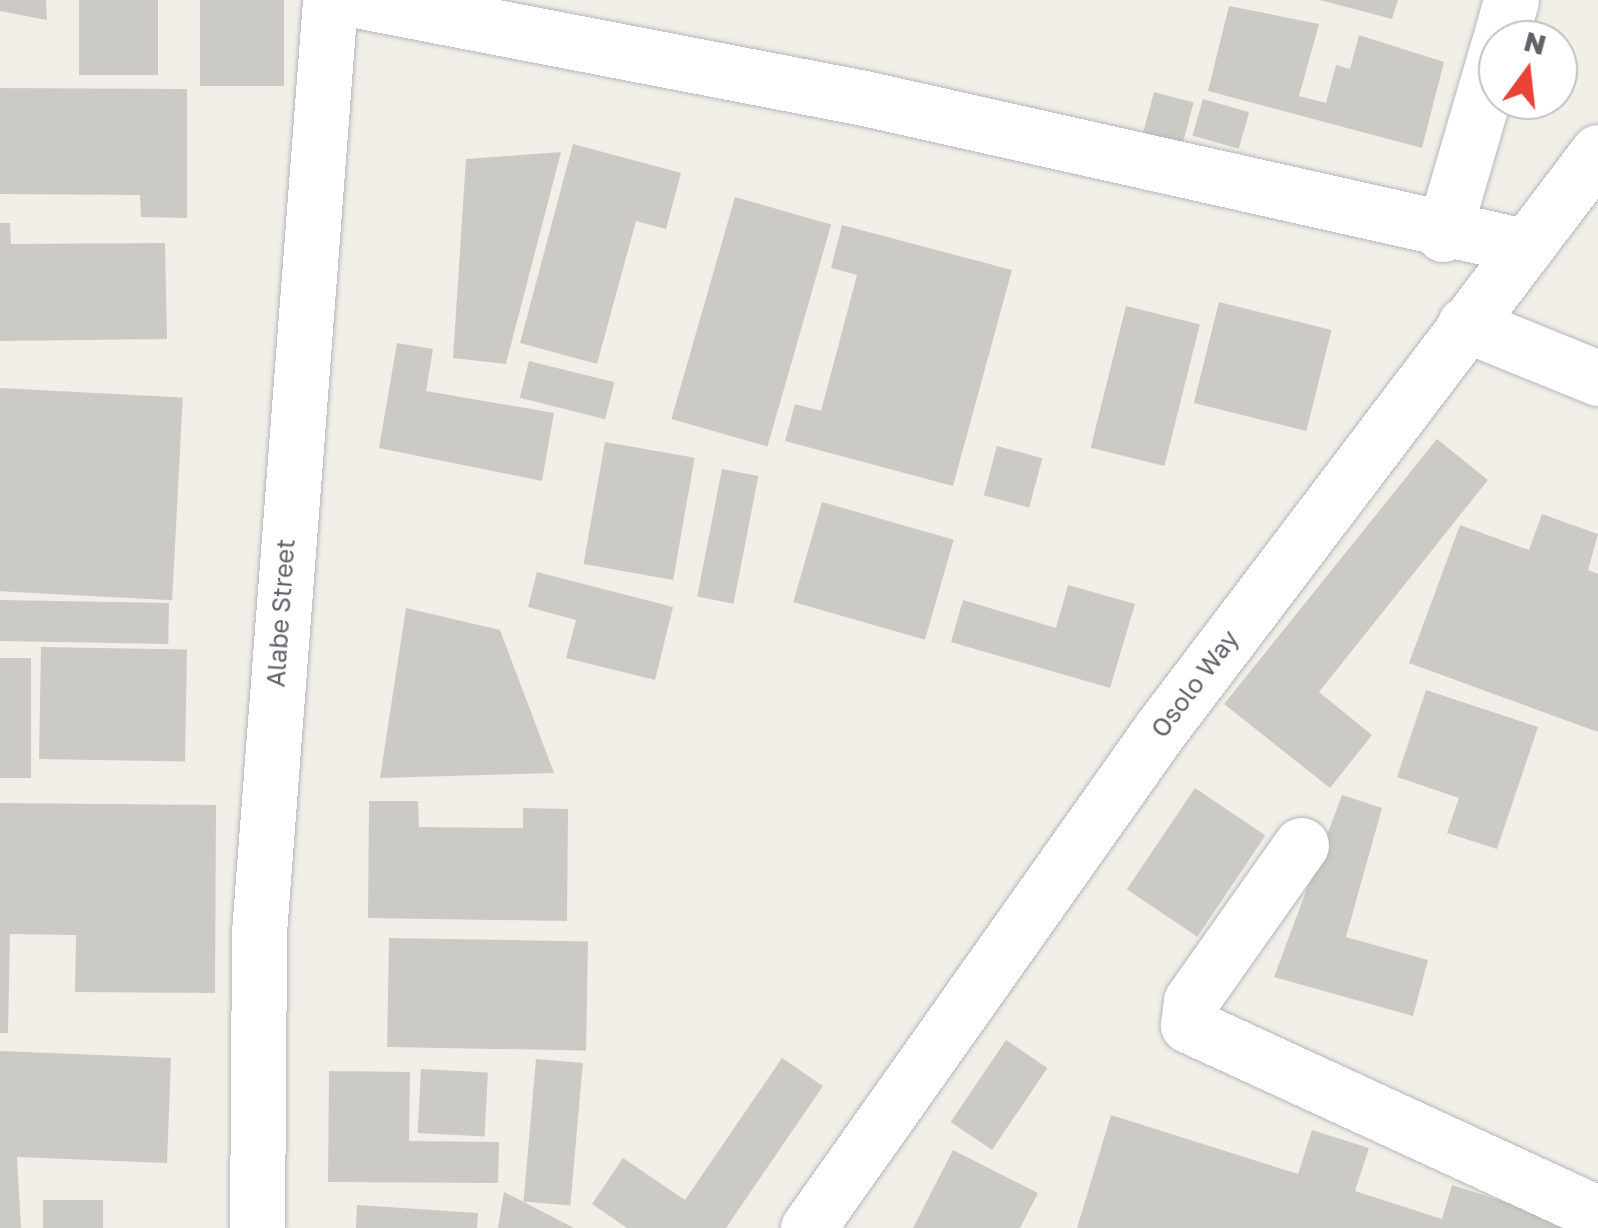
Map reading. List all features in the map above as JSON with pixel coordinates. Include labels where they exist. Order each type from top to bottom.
[{"type":"street","name":"Alabe Street","points":[[256,1228],[259,932],[330,0]]},
{"type":"street","points":[[356,0],[864,98],[1443,234],[1520,245]]},
{"type":"street","points":[[1443,234],[1478,115]]},
{"type":"street","name":"Osolo Way","points":[[808,1228],[1160,730],[1520,245],[1598,152]]},
{"type":"street","points":[[1464,324],[1598,378]]},
{"type":"street","points":[[1301,845],[1190,1001],[1188,1026],[1598,1214]]},
{"type":"building","points":[[0,0],[46,0],[47,20],[0,11]]},
{"type":"building","points":[[79,0],[158,0],[158,75],[79,75]]},
{"type":"building","points":[[200,0],[284,0],[284,86],[200,86]]},
{"type":"building","points":[[1320,0],[1398,0],[1392,19]]},
{"type":"building","points":[[1229,6],[1319,24],[1299,96],[1326,103],[1336,65],[1350,69],[1359,35],[1444,62],[1422,148],[1208,91]]},
{"type":"building","points":[[0,88],[187,89],[187,218],[141,217],[140,195],[0,194]]},
{"type":"building","points":[[1154,92],[1194,103],[1183,143],[1143,133]]},
{"type":"building","points":[[1203,99],[1249,112],[1239,149],[1193,136]]},
{"type":"building","points":[[573,144],[681,173],[666,229],[636,221],[597,364],[520,343]]},
{"type":"building","points":[[561,152],[506,364],[453,358],[466,159]]},
{"type":"building","points":[[735,197],[831,225],[767,447],[671,419]]},
{"type":"building","points":[[0,223],[10,223],[11,244],[165,243],[167,339],[0,341]]},
{"type":"building","points":[[842,225],[1012,270],[953,486],[785,441],[795,404],[821,411],[857,275],[831,268]]},
{"type":"building","points":[[1219,302],[1332,330],[1306,431],[1194,403]]},
{"type":"building","points":[[1126,306],[1200,324],[1164,466],[1091,448]]},
{"type":"building","points":[[397,343],[433,349],[426,391],[554,413],[542,481],[379,448]]},
{"type":"building","points":[[529,361],[614,382],[605,419],[520,398]]},
{"type":"building","points":[[0,388],[183,398],[172,600],[0,591]]},
{"type":"building","points":[[1437,439],[1488,480],[1319,692],[1372,735],[1330,788],[1224,704]]},
{"type":"building","points":[[605,442],[695,458],[673,580],[583,564]]},
{"type":"building","points":[[997,446],[1042,458],[1029,507],[984,495]]},
{"type":"building","points":[[722,469],[758,476],[734,604],[697,597]]},
{"type":"building","points":[[822,502],[954,540],[925,640],[793,602]]},
{"type":"building","points":[[1542,514],[1598,534],[1588,570],[1598,574],[1598,732],[1409,663],[1460,525],[1529,550]]},
{"type":"building","points":[[537,572],[673,607],[655,680],[566,658],[576,620],[528,607]]},
{"type":"building","points":[[1068,585],[1135,604],[1110,688],[951,642],[963,600],[1056,628]]},
{"type":"building","points":[[0,600],[169,603],[168,644],[0,641]]},
{"type":"building","points":[[406,608],[500,630],[554,773],[380,778]]},
{"type":"building","points":[[41,647],[187,650],[185,762],[39,759]]},
{"type":"building","points":[[0,658],[31,658],[31,778],[0,778]]},
{"type":"building","points":[[1426,690],[1538,727],[1497,849],[1447,833],[1459,798],[1397,777]]},
{"type":"building","points":[[1195,788],[1265,836],[1197,937],[1127,889]]},
{"type":"building","points":[[1342,795],[1382,808],[1346,937],[1428,960],[1413,1016],[1274,977]]},
{"type":"building","points":[[369,801],[418,801],[419,827],[523,828],[523,808],[568,809],[567,921],[368,918]]},
{"type":"building","points":[[0,803],[216,805],[215,993],[75,992],[76,935],[10,934],[8,1033],[0,1033]]},
{"type":"building","points":[[389,938],[588,941],[586,1050],[387,1047]]},
{"type":"building","points":[[1006,1040],[1047,1068],[992,1150],[951,1122]]},
{"type":"building","points":[[0,1051],[171,1058],[167,1163],[17,1157],[21,1228],[0,1228]]},
{"type":"building","points":[[782,1058],[823,1086],[726,1228],[627,1228],[592,1204],[623,1158],[685,1200]]},
{"type":"building","points":[[536,1059],[583,1063],[570,1206],[524,1201]]},
{"type":"building","points":[[421,1069],[488,1073],[485,1136],[418,1133]]},
{"type":"building","points":[[329,1071],[410,1072],[409,1141],[499,1142],[498,1183],[328,1182]]},
{"type":"building","points":[[1111,1115],[1298,1174],[1312,1130],[1369,1148],[1355,1191],[1442,1219],[1452,1185],[1586,1228],[1077,1228]]},
{"type":"building","points":[[953,1150],[1038,1193],[1020,1228],[913,1228]]},
{"type":"building","points":[[504,1192],[516,1198],[574,1228],[498,1228]]},
{"type":"building","points":[[43,1200],[103,1200],[103,1228],[43,1228]]},
{"type":"building","points":[[357,1205],[478,1213],[477,1228],[356,1228]]}]
